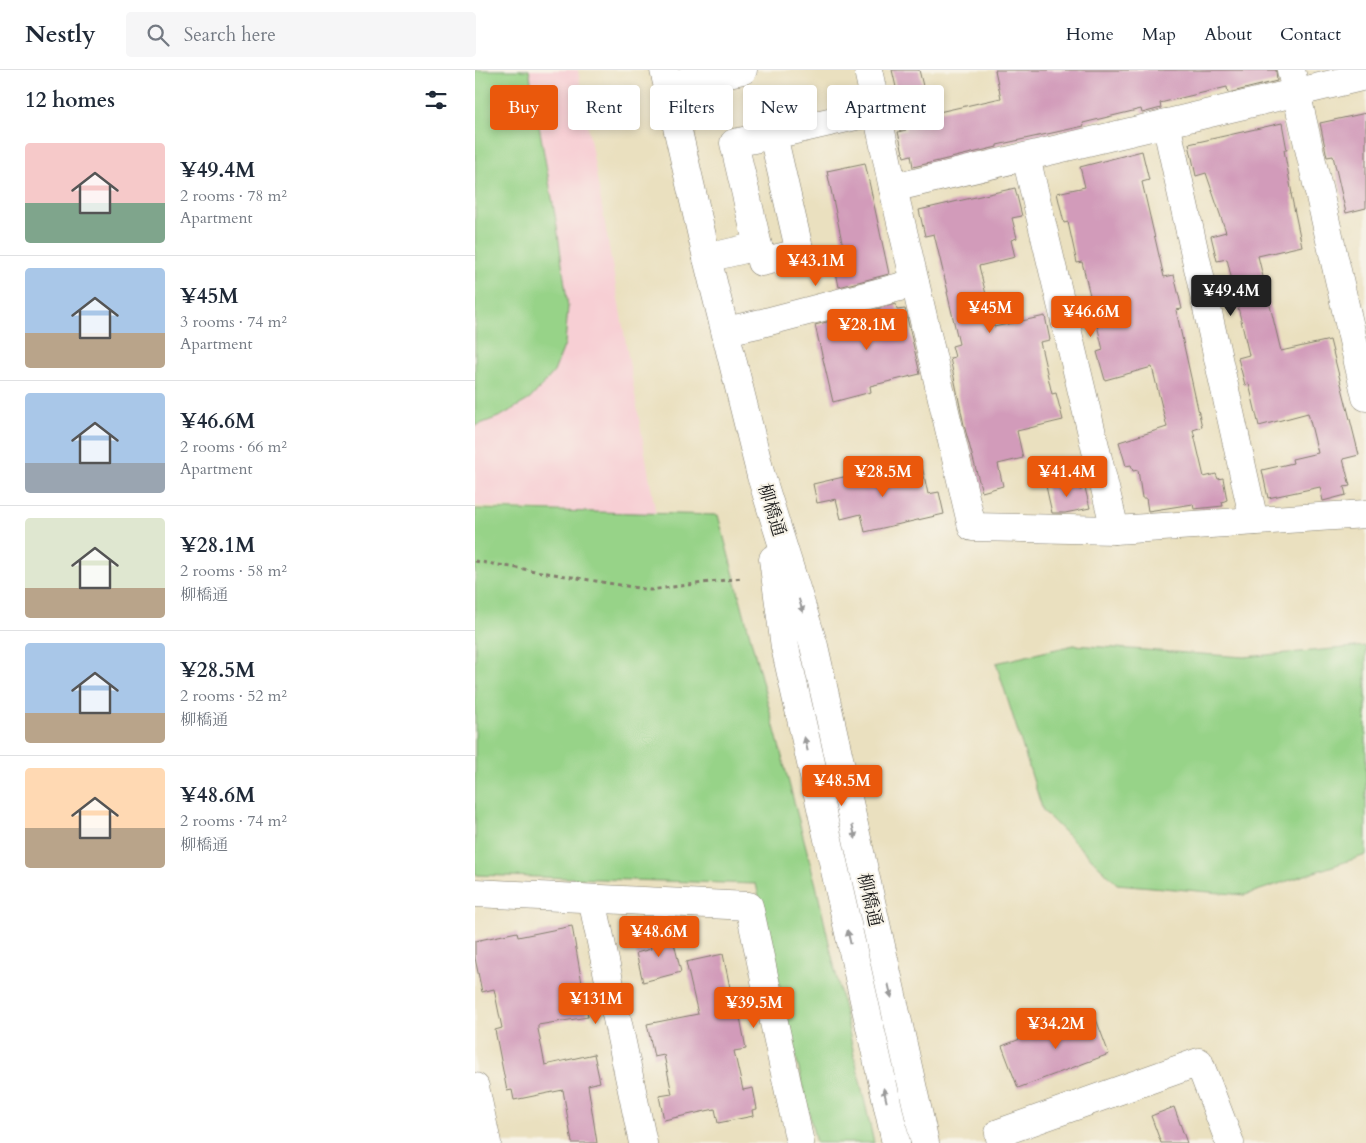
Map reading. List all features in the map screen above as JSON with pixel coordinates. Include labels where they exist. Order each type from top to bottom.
[{"type":"street","points":[[743,70],[666,78],[707,258],[761,476]]},
{"type":"street","points":[[868,70],[871,85]]},
{"type":"street","points":[[893,188],[1166,123],[1294,81],[1366,76]]},
{"type":"street","points":[[1294,81],[1366,397]]},
{"type":"street","points":[[773,135],[800,253],[761,262],[734,143],[827,122]]},
{"type":"street","points":[[1166,123],[1255,521]]},
{"type":"street","points":[[881,130],[972,527],[1115,530],[1366,514]]},
{"type":"street","points":[[1026,157],[1115,530]]},
{"type":"street","points":[[707,258],[757,246]]},
{"type":"street","points":[[726,331],[915,283]]},
{"type":"street","name":"柳橋通","points":[[761,476],[785,647],[896,1143]]},
{"type":"street","name":"柳橋通","points":[[761,476],[814,646],[925,1143]]},
{"type":"street","points":[[475,893],[749,906],[800,1143]]},
{"type":"street","points":[[592,899],[643,1143]]},
{"type":"street","points":[[1001,1143],[999,1134],[1199,1062],[1230,1143]]},
{"type":"street","points":[[475,1087],[487,1143]]},
{"type":"path","points":[[475,561],[650,590],[741,578]]},
{"type":"shaded area","points":[[475,70],[578,70],[581,85],[568,85],[568,130],[589,130],[656,515],[475,506]]},
{"type":"green space","points":[[475,70],[529,70],[532,85],[490,85],[490,130],[540,130],[557,226],[568,307],[565,344],[554,372],[530,399],[501,416],[475,426]]},
{"type":"green space","points":[[475,509],[718,515],[816,885],[874,1143],[816,1143],[756,884],[475,875]]},
{"type":"green space","points":[[1074,645],[1244,657],[1366,646],[1366,855],[1245,895],[1117,884],[1043,811],[996,663]]},
{"type":"building","points":[[892,70],[919,70],[923,85],[896,85]]},
{"type":"building","points":[[995,70],[1276,70],[1277,81],[1228,93],[1227,87],[1160,103],[1161,108],[1142,113],[1141,109],[1083,123],[1084,126],[997,145],[997,147],[913,167],[911,155],[904,157],[898,132],[906,130],[944,130],[944,111],[1001,98]]},
{"type":"building","points":[[1366,113],[1366,208],[1346,213],[1333,156],[1327,157],[1320,123]]},
{"type":"building","points":[[1282,123],[1287,150],[1284,150],[1291,194],[1302,246],[1258,256],[1281,351],[1330,340],[1359,455],[1343,459],[1350,486],[1344,487],[1346,495],[1323,501],[1320,487],[1268,498],[1262,470],[1293,463],[1292,459],[1318,453],[1308,413],[1259,426],[1249,384],[1245,385],[1238,358],[1249,355],[1227,259],[1217,261],[1211,236],[1226,232],[1206,173],[1196,176],[1189,144]]},
{"type":"building","points":[[1142,151],[1149,180],[1142,182],[1164,277],[1174,275],[1182,309],[1176,310],[1202,427],[1193,430],[1204,477],[1216,474],[1218,479],[1223,478],[1227,500],[1222,502],[1223,506],[1194,509],[1193,504],[1148,511],[1146,498],[1142,498],[1138,470],[1133,471],[1131,465],[1126,466],[1119,442],[1167,427],[1152,367],[1105,380],[1097,352],[1103,350],[1082,262],[1077,263],[1068,222],[1064,223],[1057,193],[1085,187],[1080,167]]},
{"type":"building","points":[[865,163],[889,274],[839,287],[835,267],[847,265],[827,171]]},
{"type":"building","points":[[1015,188],[1022,216],[1012,218],[1017,238],[1011,240],[1015,257],[979,266],[994,327],[1045,316],[1050,340],[1040,342],[1052,394],[1056,393],[1063,420],[1017,431],[1023,458],[998,464],[1003,486],[982,492],[964,425],[950,358],[955,357],[952,346],[959,344],[948,292],[934,234],[925,236],[919,210]]},
{"type":"building","points":[[896,304],[897,310],[905,309],[920,374],[870,386],[871,392],[833,402],[815,325]]},
{"type":"building","points":[[922,466],[928,494],[939,492],[944,514],[865,532],[861,514],[841,519],[836,499],[817,503],[813,484],[852,475],[853,481]]},
{"type":"building","points":[[1078,480],[1080,490],[1085,488],[1090,508],[1065,513],[1052,513],[1046,486]]},
{"type":"building","points":[[572,926],[588,1017],[538,1025],[538,1029],[545,1065],[594,1054],[600,1082],[588,1085],[597,1143],[572,1143],[563,1090],[514,1100],[512,1090],[507,1091],[495,1030],[502,1028],[494,989],[482,992],[475,958],[475,941],[517,932],[518,937]]},
{"type":"building","points":[[671,931],[681,972],[643,982],[636,953],[651,949],[648,937]]},
{"type":"building","points":[[723,954],[734,1007],[738,1006],[746,1049],[734,1051],[743,1090],[753,1088],[757,1109],[752,1110],[753,1116],[718,1123],[715,1109],[664,1120],[659,1096],[672,1094],[664,1055],[654,1057],[647,1024],[698,1014],[686,962]]},
{"type":"building","points":[[1093,1011],[1109,1054],[1018,1088],[1002,1046]]},
{"type":"building","points":[[1174,1107],[1187,1143],[1161,1143],[1151,1116]]}]
